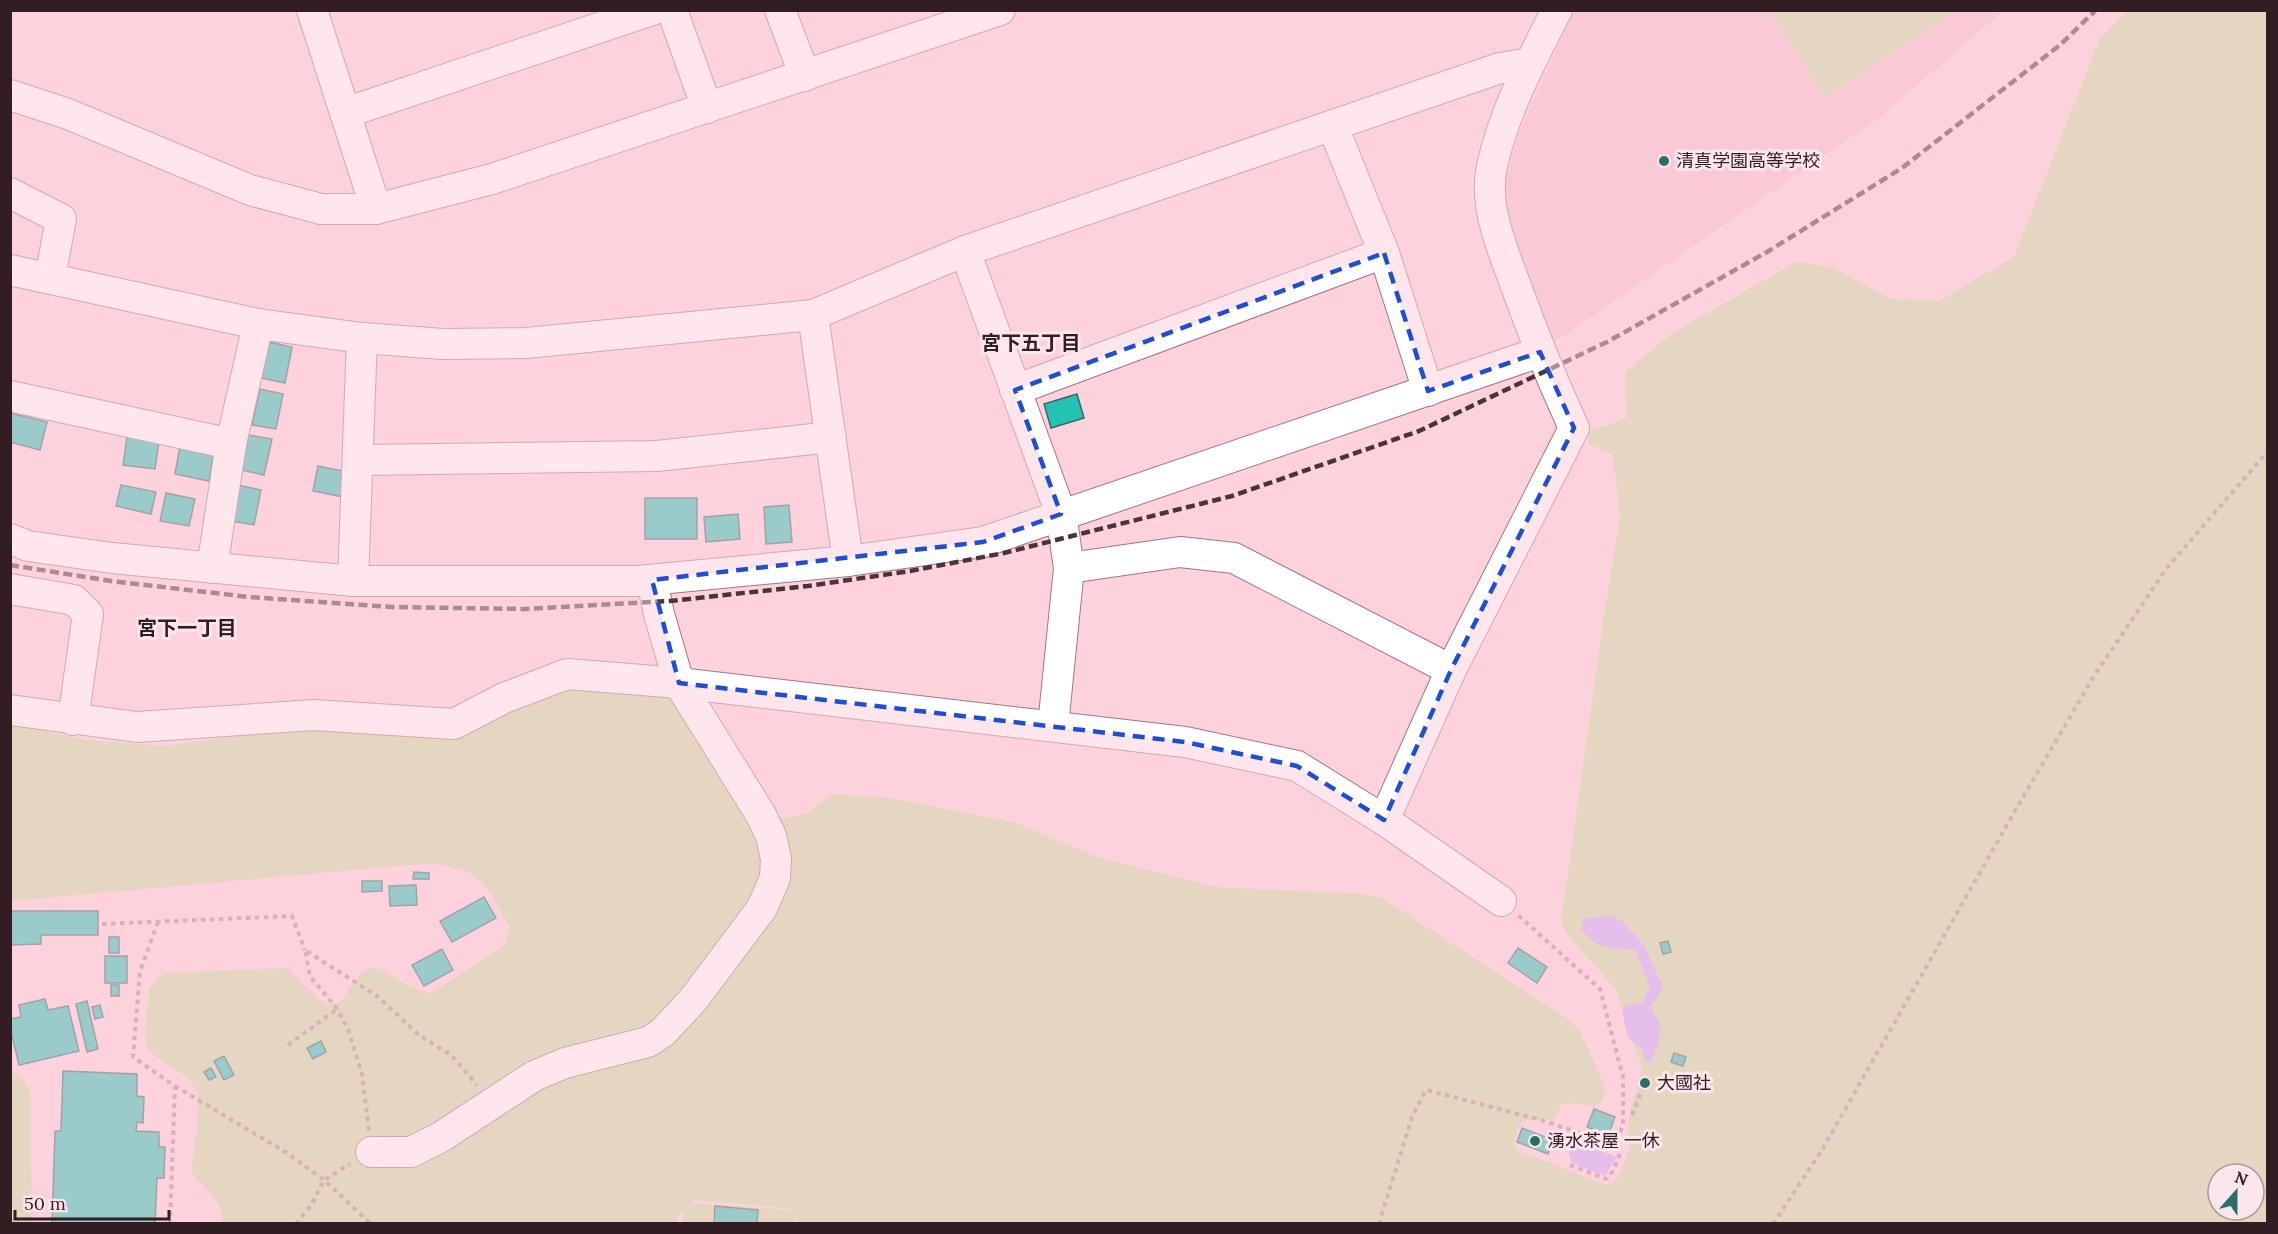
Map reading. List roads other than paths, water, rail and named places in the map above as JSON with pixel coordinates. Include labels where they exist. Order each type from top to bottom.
[{"type":"street","points":[[312,10],[376,210]]},
{"type":"street","points":[[345,113],[652,10]]},
{"type":"street","points":[[672,10],[707,108]]},
{"type":"street","points":[[780,10],[805,76]]},
{"type":"street","points":[[10,95],[68,114],[250,190],[321,209],[376,210],[492,179],[1000,10]]},
{"type":"street","points":[[1384,820],[1451,670],[1574,428],[1540,352],[1501,244],[1491,206],[1492,167],[1505,126],[1530,63],[1557,10]]},
{"type":"street","points":[[10,270],[258,324],[362,338],[442,344],[526,343],[813,315],[965,251],[1500,68],[1530,63]]},
{"type":"street","points":[[1333,127],[1384,253],[1428,392]]},
{"type":"street","points":[[10,193],[61,219],[50,278]]},
{"type":"street","points":[[965,251],[1061,514],[1069,568],[1053,726]]},
{"type":"street","points":[[1016,390],[1384,253]]},
{"type":"street","points":[[813,315],[848,561]]},
{"type":"street","points":[[212,568],[231,444],[258,324]]},
{"type":"street","points":[[353,581],[362,338]]},
{"type":"street","points":[[10,539],[28,546],[70,552],[353,581],[652,580],[848,561],[983,542],[1540,352]]},
{"type":"street","points":[[10,396],[231,444]]},
{"type":"street","points":[[358,460],[657,456],[831,437]]},
{"type":"street","points":[[1069,568],[1180,552],[1233,558],[1451,670]]},
{"type":"street","points":[[371,1152],[411,1152],[441,1137],[534,1076],[566,1063],[648,1042],[662,1033],[706,983],[762,908],[775,878],[776,859],[771,836],[761,815],[679,683],[659,614],[652,580]]},
{"type":"street","points":[[10,589],[74,600],[88,614],[73,720]]},
{"type":"street","points":[[10,710],[137,727],[314,715],[454,724],[504,698],[567,674],[679,683],[1185,742],[1297,766],[1384,820],[1502,901]]},
{"type":"railway","points":[[10,565],[111,581],[249,597],[391,607],[525,609],[670,601],[808,586],[910,571],[1004,553],[1232,496],[1419,431],[1607,342],[1767,252],[1902,168],[2060,45],[2096,10]]},
{"type":"place","name":"清真学園高等学校","points":[[1664,161]]},
{"type":"place","name":"大國社","points":[[1645,1083]]},
{"type":"place","name":"湧水茶屋 一休","points":[[1535,1141]]},
{"type":"district","name":"宮下五丁目","points":[[1031,343]]},
{"type":"district","name":"宮下一丁目","points":[[187,628]]}]
